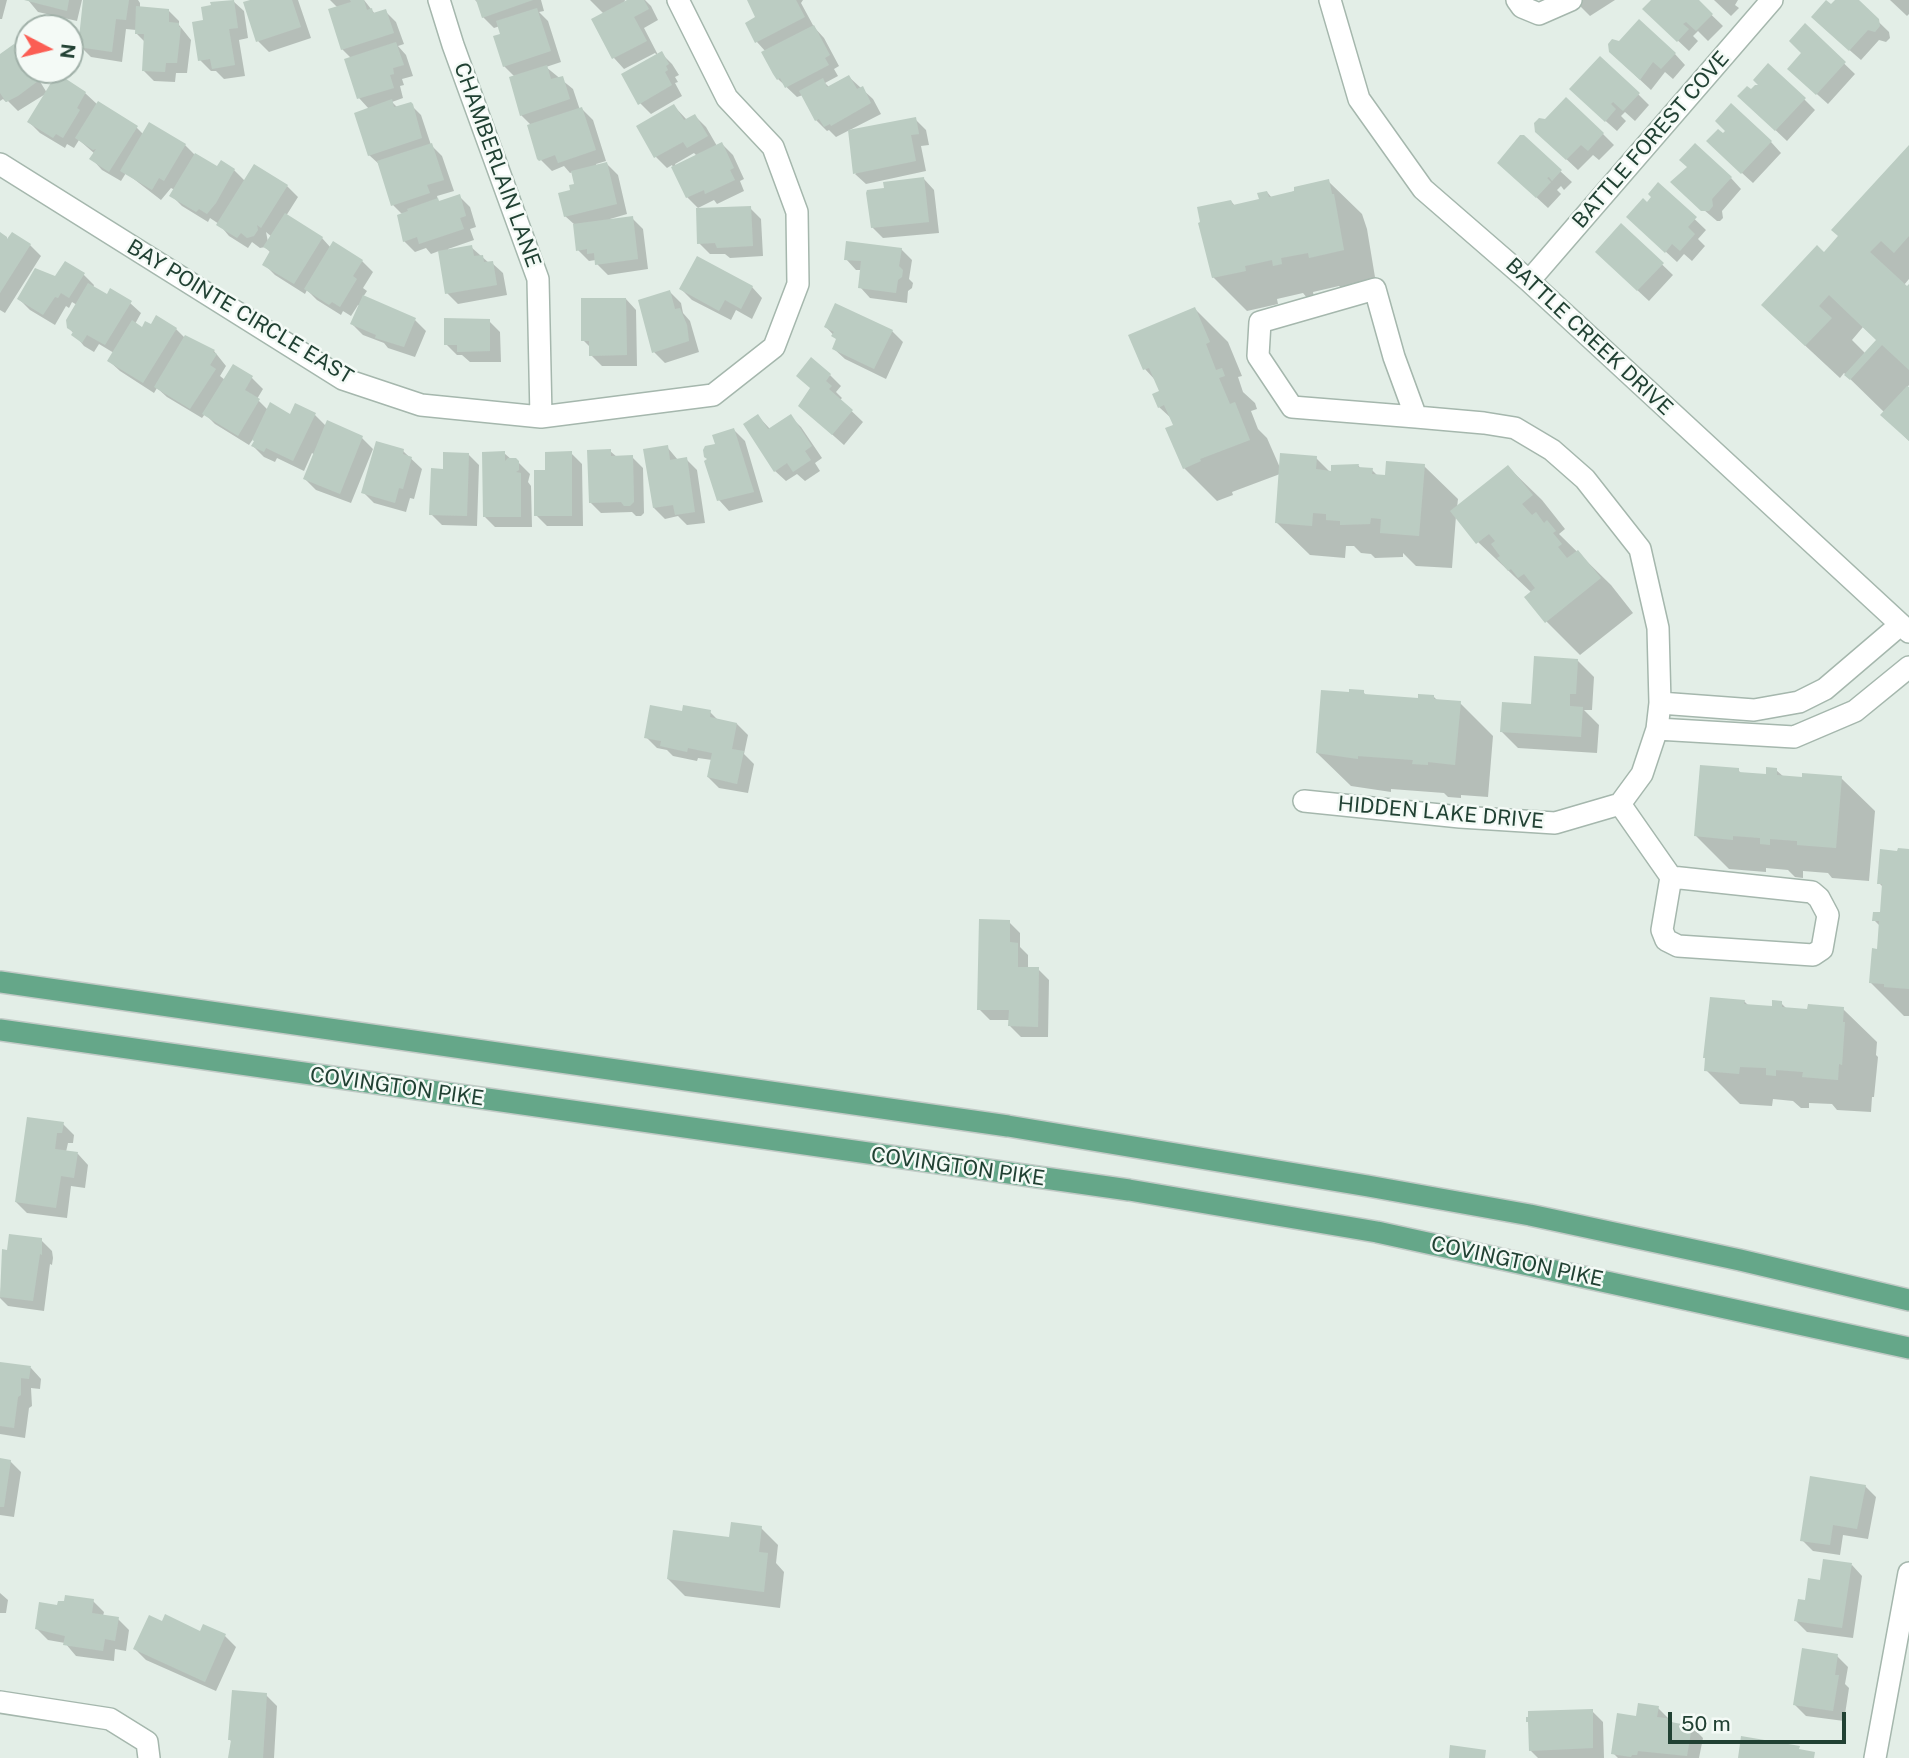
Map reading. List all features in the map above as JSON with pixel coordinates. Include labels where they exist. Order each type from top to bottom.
[{"type":"main road","points":[[0,982],[1008,1126],[1530,1215],[1909,1300]]},
{"type":"main road","name":"COVINGTON PIKE","points":[[0,1030],[1129,1190],[1364,1229],[1909,1348]]},
{"type":"street","name":"CHAMBERLAIN LANE","points":[[439,0],[538,279],[541,417]]},
{"type":"street","name":"BAY POINTE CIRCLE EAST","points":[[0,164],[343,379],[421,405],[541,417],[713,395],[775,347],[799,284],[797,212],[773,147],[727,98],[678,0]]},
{"type":"street","name":"BATTLE CREEK DRIVE","points":[[1330,0],[1359,99],[1423,189],[1530,281],[1905,629]]},
{"type":"street","points":[[1517,0],[1522,7],[1539,14],[1571,0]]},
{"type":"street","name":"BATTLE FOREST COVE","points":[[1530,281],[1772,0]]},
{"type":"street","points":[[1416,417],[1394,356],[1375,289],[1260,322],[1258,356],[1292,407],[1515,428],[1552,450],[1585,479],[1640,549],[1658,628],[1660,703],[1657,729],[1642,774],[1620,804],[1671,877],[1662,930],[1667,940],[1678,946],[1813,955],[1822,949],[1828,915],[1819,898],[1812,892],[1671,877]]},
{"type":"street","points":[[1660,703],[1754,710],[1799,702],[1825,688],[1905,629]]},
{"type":"street","points":[[1657,729],[1794,737],[1855,711],[1909,667]]},
{"type":"street","name":"HIDDEN LAKE DRIVE","points":[[1304,801],[1460,817],[1555,823],[1620,804]]},
{"type":"street","points":[[1875,1758],[1909,1573]]},
{"type":"street","points":[[0,1702],[110,1719],[147,1742],[149,1758]]},
{"type":"building","points":[[24,0],[69,0],[67,11]]},
{"type":"building","points":[[83,0],[129,0],[126,20],[116,19],[112,52],[84,48],[84,14],[82,14]]},
{"type":"building","points":[[234,0],[238,28],[229,29],[235,65],[212,69],[210,59],[198,61],[192,22],[203,20],[201,7],[211,5],[210,2]]},
{"type":"building","points":[[292,0],[301,27],[256,42],[243,2]]},
{"type":"building","points":[[350,0],[364,0],[367,10],[372,8],[373,13],[386,9],[394,33],[341,50],[328,9],[351,2]]},
{"type":"building","points":[[476,0],[533,0],[482,18]]},
{"type":"building","points":[[627,0],[644,0],[649,9],[634,17],[647,41],[612,59],[591,19]]},
{"type":"building","points":[[747,0],[796,0],[805,17],[755,43],[745,23],[755,17]]},
{"type":"building","points":[[1651,0],[1699,0],[1713,14],[1696,31],[1686,22],[1683,24],[1689,29],[1677,42],[1642,9]]},
{"type":"building","points":[[1826,0],[1831,4],[1835,0],[1859,0],[1879,19],[1880,26],[1875,32],[1868,30],[1849,51],[1811,17]]},
{"type":"building","points":[[136,6],[169,9],[169,22],[179,23],[181,27],[177,63],[166,63],[165,72],[142,71],[144,34],[135,34]]},
{"type":"building","points":[[537,8],[551,51],[503,67],[493,36],[500,34],[496,21]]},
{"type":"building","points":[[1639,19],[1676,53],[1661,69],[1653,62],[1640,80],[1609,52],[1608,44],[1612,39],[1619,41]]},
{"type":"building","points":[[1805,23],[1846,62],[1816,95],[1787,69],[1801,53],[1789,41]]},
{"type":"building","points":[[814,25],[830,55],[825,58],[829,65],[785,88],[780,78],[777,80],[761,52]]},
{"type":"building","points":[[396,42],[404,65],[393,68],[394,74],[390,75],[394,88],[357,99],[344,59]]},
{"type":"building","points":[[14,44],[14,84],[34,84],[6,102],[0,93],[0,54]]},
{"type":"building","points":[[662,51],[669,64],[665,72],[672,85],[638,105],[621,74]]},
{"type":"building","points":[[1600,56],[1640,93],[1623,111],[1613,102],[1611,104],[1616,109],[1605,122],[1569,89]]},
{"type":"building","points":[[1768,63],[1806,98],[1775,131],[1737,96],[1747,86],[1751,89],[1758,85],[1753,80]]},
{"type":"building","points":[[547,65],[551,79],[563,76],[570,99],[520,116],[509,77]]},
{"type":"building","points":[[849,75],[857,89],[863,86],[871,103],[831,126],[830,124],[824,127],[819,119],[815,121],[799,91],[823,78],[827,87]]},
{"type":"building","points":[[50,84],[74,84],[86,92],[77,108],[80,110],[63,138],[56,134],[53,138],[27,122]]},
{"type":"building","points":[[1566,97],[1604,133],[1588,151],[1581,145],[1566,160],[1535,132],[1534,123],[1539,118],[1545,119]]},
{"type":"building","points":[[392,99],[394,107],[411,102],[413,104],[422,138],[368,156],[354,113]]},
{"type":"building","points":[[98,101],[138,126],[109,172],[89,159],[96,149],[93,150],[75,138]]},
{"type":"building","points":[[1731,103],[1772,141],[1741,174],[1706,141],[1718,129],[1723,133],[1725,131],[1715,121]]},
{"type":"building","points":[[674,104],[684,120],[695,114],[708,136],[687,148],[683,142],[654,158],[636,126]]},
{"type":"building","points":[[582,107],[596,150],[558,163],[555,155],[539,161],[527,125]]},
{"type":"building","points":[[916,117],[919,134],[911,135],[916,161],[853,174],[848,130]]},
{"type":"building","points":[[149,122],[186,144],[164,181],[159,178],[152,190],[120,171]]},
{"type":"building","points":[[1520,135],[1524,135],[1562,170],[1552,181],[1547,178],[1551,182],[1536,198],[1497,163]]},
{"type":"building","points":[[722,142],[734,168],[730,170],[735,180],[705,194],[704,190],[686,198],[671,167]]},
{"type":"building","points":[[432,143],[444,180],[427,185],[430,193],[391,206],[377,161]]},
{"type":"building","points":[[1695,143],[1732,177],[1712,199],[1713,206],[1709,211],[1701,211],[1670,182],[1687,167],[1679,160]]},
{"type":"building","points":[[1909,145],[1909,236],[1894,253],[1881,241],[1870,252],[1907,286],[1909,284],[1909,370],[1882,345],[1850,380],[1844,375],[1876,340],[1829,295],[1819,306],[1832,318],[1805,346],[1761,305],[1817,245],[1824,252],[1838,236],[1831,230]]},
{"type":"building","points":[[195,153],[217,166],[221,160],[235,169],[207,214],[199,209],[196,212],[169,196]]},
{"type":"building","points":[[607,162],[617,204],[564,217],[558,193],[570,190],[569,185],[574,184],[571,171]]},
{"type":"building","points":[[254,164],[288,185],[261,228],[257,225],[258,230],[254,236],[247,238],[241,233],[237,238],[216,225]]},
{"type":"building","points":[[924,177],[929,222],[871,228],[867,190],[884,188],[883,182]]},
{"type":"building","points":[[1329,179],[1344,250],[1309,258],[1308,253],[1281,258],[1282,264],[1273,266],[1272,260],[1245,266],[1246,271],[1212,278],[1198,223],[1197,207],[1231,200],[1233,205],[1259,199],[1257,193],[1267,191],[1269,197],[1294,191],[1294,187]]},
{"type":"building","points":[[1658,182],[1697,217],[1688,227],[1695,234],[1680,251],[1672,244],[1665,253],[1626,217],[1643,198],[1647,202],[1651,197],[1648,194]]},
{"type":"building","points":[[460,194],[466,216],[460,218],[464,229],[419,244],[417,237],[403,242],[397,215],[438,198],[439,201]]},
{"type":"building","points":[[751,206],[753,246],[717,248],[715,243],[697,244],[696,208]]},
{"type":"building","points":[[285,213],[323,237],[294,284],[262,265],[270,251],[263,247]]},
{"type":"building","points":[[633,216],[638,259],[595,265],[594,253],[587,254],[587,249],[576,251],[573,224]]},
{"type":"building","points":[[1621,223],[1664,263],[1637,291],[1595,252]]},
{"type":"building","points":[[0,232],[7,239],[12,232],[31,244],[0,293]]},
{"type":"building","points":[[333,241],[363,260],[353,276],[357,279],[340,307],[332,302],[329,305],[304,289]]},
{"type":"building","points":[[846,241],[902,248],[899,266],[903,270],[896,293],[858,288],[861,261],[844,260]]},
{"type":"building","points":[[472,245],[474,256],[483,255],[484,262],[493,261],[497,285],[445,294],[438,251]]},
{"type":"building","points":[[697,256],[753,286],[741,309],[725,300],[719,311],[679,289]]},
{"type":"building","points":[[65,261],[85,273],[69,298],[61,293],[58,298],[55,297],[43,315],[17,299],[35,268],[55,276]]},
{"type":"building","points":[[88,283],[107,294],[110,288],[132,301],[105,345],[87,335],[82,343],[71,335],[73,332],[67,328],[66,320]]},
{"type":"building","points":[[670,290],[675,309],[680,308],[687,325],[689,341],[652,353],[638,300]]},
{"type":"building","points":[[363,295],[416,318],[404,347],[375,338],[376,335],[350,324]]},
{"type":"building","points":[[581,298],[626,298],[627,355],[589,356],[589,341],[581,341]]},
{"type":"building","points":[[835,303],[893,330],[874,369],[832,349],[836,339],[831,336],[834,332],[824,327]]},
{"type":"building","points":[[1195,307],[1210,342],[1206,344],[1216,370],[1222,368],[1225,376],[1219,378],[1230,404],[1235,402],[1250,440],[1200,459],[1201,461],[1183,469],[1165,428],[1173,425],[1164,405],[1158,408],[1152,394],[1159,391],[1149,368],[1143,370],[1128,335]]},
{"type":"building","points":[[156,315],[177,328],[143,383],[107,361],[132,320],[142,327],[145,321],[151,324]]},
{"type":"building","points":[[444,318],[490,319],[490,351],[457,352],[457,345],[444,345]]},
{"type":"building","points":[[185,335],[215,350],[213,352],[217,354],[210,365],[216,369],[190,409],[154,387]]},
{"type":"building","points":[[811,357],[831,374],[826,381],[832,386],[829,389],[853,410],[832,435],[798,406],[810,388],[796,376]]},
{"type":"building","points":[[233,364],[253,376],[245,390],[260,399],[238,436],[202,414]]},
{"type":"building","points":[[1907,386],[1909,387],[1909,441],[1880,415]]},
{"type":"building","points":[[270,402],[290,414],[295,403],[316,413],[293,461],[266,448],[264,452],[251,446]]},
{"type":"building","points":[[758,414],[768,429],[791,414],[812,446],[805,451],[811,460],[793,472],[787,463],[774,472],[743,424]]},
{"type":"building","points":[[327,420],[363,436],[340,494],[303,479]]},
{"type":"building","points":[[734,428],[754,492],[717,501],[703,450],[705,446],[715,444],[712,435]]},
{"type":"building","points":[[376,441],[404,449],[403,454],[412,457],[403,489],[399,488],[395,503],[361,493]]},
{"type":"building","points":[[668,445],[670,460],[687,457],[695,512],[675,515],[673,505],[653,508],[643,449]]},
{"type":"building","points":[[611,449],[611,456],[633,455],[634,502],[630,506],[624,506],[621,502],[589,503],[587,450]]},
{"type":"building","points":[[505,451],[505,461],[508,458],[516,458],[519,461],[519,470],[516,472],[521,473],[521,517],[483,517],[482,452]]},
{"type":"building","points":[[572,451],[572,516],[534,516],[534,470],[545,470],[545,452]]},
{"type":"building","points":[[443,452],[469,453],[467,516],[429,515],[431,468],[443,469]]},
{"type":"building","points":[[1280,453],[1317,456],[1316,469],[1331,471],[1331,465],[1359,464],[1358,467],[1373,468],[1372,474],[1385,475],[1386,461],[1425,464],[1419,536],[1380,533],[1381,519],[1371,518],[1370,524],[1340,525],[1340,521],[1326,520],[1326,514],[1313,513],[1312,526],[1275,523]]},
{"type":"building","points":[[1508,465],[1533,495],[1522,504],[1532,515],[1536,512],[1544,523],[1547,520],[1562,544],[1558,547],[1567,558],[1578,550],[1601,578],[1545,623],[1524,597],[1535,588],[1524,574],[1518,578],[1511,569],[1508,571],[1497,558],[1500,556],[1491,544],[1495,541],[1489,534],[1476,544],[1450,511]]},
{"type":"building","points":[[1534,656],[1578,659],[1576,694],[1570,694],[1570,706],[1583,707],[1581,737],[1500,732],[1502,702],[1531,704]]},
{"type":"building","points":[[1349,689],[1364,690],[1364,694],[1418,698],[1418,694],[1434,695],[1434,699],[1461,701],[1455,765],[1428,762],[1428,765],[1412,764],[1413,760],[1358,756],[1358,759],[1316,753],[1321,690],[1349,692]]},
{"type":"building","points":[[650,705],[682,711],[683,705],[711,710],[710,717],[737,723],[732,749],[744,751],[737,784],[707,777],[712,753],[688,748],[687,752],[660,746],[661,741],[644,738]]},
{"type":"building","points":[[1700,765],[1739,768],[1739,772],[1766,774],[1766,767],[1777,768],[1777,775],[1802,777],[1802,773],[1842,776],[1836,848],[1797,845],[1797,841],[1770,839],[1770,845],[1760,844],[1760,838],[1733,836],[1733,840],[1694,836]]},
{"type":"building","points":[[1898,848],[1909,849],[1909,989],[1869,983],[1872,948],[1877,949],[1879,921],[1872,921],[1873,912],[1880,912],[1882,884],[1877,884],[1880,849],[1897,851]]},
{"type":"building","points":[[979,919],[1010,920],[1010,942],[1018,943],[1018,967],[1039,967],[1038,1027],[1008,1026],[1009,1010],[977,1010]]},
{"type":"building","points":[[1710,997],[1772,1006],[1772,1000],[1782,1001],[1782,1007],[1807,1009],[1808,1004],[1844,1007],[1842,1065],[1839,1064],[1838,1080],[1802,1077],[1803,1072],[1776,1070],[1776,1076],[1766,1075],[1766,1068],[1740,1067],[1739,1074],[1704,1071]]},
{"type":"building","points":[[27,1117],[64,1122],[62,1133],[57,1133],[55,1149],[78,1152],[74,1178],[61,1176],[56,1208],[15,1202]]},
{"type":"building","points":[[9,1234],[42,1238],[42,1255],[40,1254],[33,1301],[0,1297],[2,1249],[7,1250]]},
{"type":"building","points":[[0,1362],[31,1366],[29,1379],[21,1378],[21,1395],[18,1397],[14,1428],[0,1426]]},
{"type":"building","points":[[0,1458],[11,1460],[4,1507],[0,1507]]},
{"type":"building","points":[[1810,1476],[1866,1485],[1857,1529],[1833,1525],[1830,1545],[1800,1541]]},
{"type":"building","points":[[731,1522],[762,1526],[759,1552],[768,1553],[764,1592],[667,1579],[673,1530],[729,1537]]},
{"type":"building","points":[[1823,1559],[1852,1563],[1842,1628],[1794,1621],[1798,1599],[1805,1600],[1808,1578],[1820,1580]]},
{"type":"building","points":[[65,1595],[94,1599],[92,1613],[119,1617],[115,1641],[105,1639],[103,1651],[63,1645],[65,1636],[35,1629],[39,1602],[57,1605],[58,1601],[64,1601]]},
{"type":"building","points":[[165,1614],[200,1631],[203,1624],[226,1634],[205,1682],[133,1649],[149,1615],[162,1621]]},
{"type":"building","points":[[1802,1648],[1838,1654],[1835,1675],[1839,1675],[1833,1711],[1793,1705]]},
{"type":"building","points":[[232,1690],[267,1693],[263,1758],[228,1758]]},
{"type":"building","points":[[1638,1703],[1659,1706],[1657,1717],[1692,1726],[1687,1756],[1638,1751],[1637,1755],[1631,1757],[1611,1754],[1617,1713],[1636,1716]]},
{"type":"building","points":[[1593,1709],[1593,1748],[1529,1751],[1526,1722],[1528,1711]]},
{"type":"building","points":[[1741,1736],[1800,1746],[1799,1749],[1815,1752],[1814,1758],[1738,1758]]},
{"type":"building","points":[[1450,1745],[1486,1750],[1485,1758],[1449,1758]]}]
